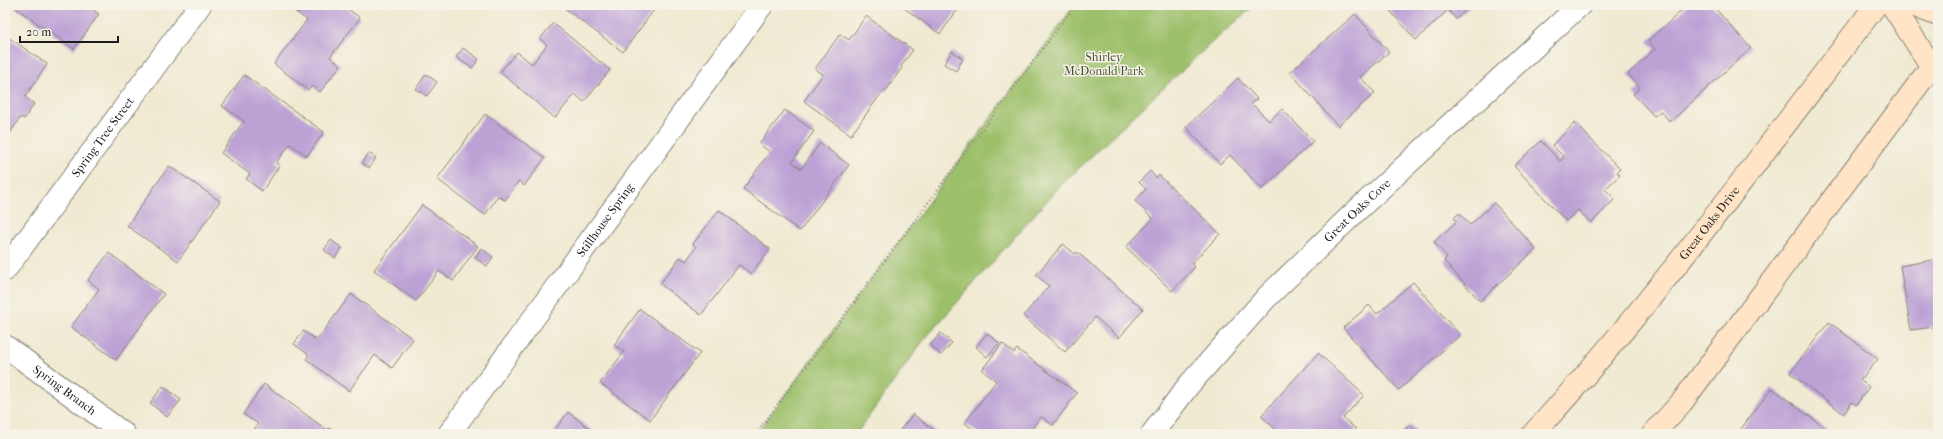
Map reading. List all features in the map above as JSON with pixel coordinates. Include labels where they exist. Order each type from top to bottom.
[{"type":"street","name":"Spring Tree Street","points":[[5,270],[200,5]]},
{"type":"street","name":"Stillhouse Spring","points":[[449,434],[762,5]]},
{"type":"street","name":"Great Oaks Cove","points":[[1152,434],[1188,386],[1267,297],[1353,214],[1580,5]]},
{"type":"street","name":"Great Oaks Drive","points":[[1533,434],[1585,377],[1697,240],[1876,5]]},
{"type":"street","points":[[1653,434],[1682,402],[1936,66],[1892,5]]},
{"type":"street","points":[[1913,5],[1938,15]]},
{"type":"street","name":"Spring Branch","points":[[5,346],[124,434]]},
{"type":"path","points":[[756,434],[1075,5]]},
{"type":"green space","name":"Shirley McDonald Park","points":[[1075,5],[1255,5],[1210,44],[1058,188],[923,341],[856,434],[756,434]]},
{"type":"building","points":[[86,5],[99,14],[74,49],[13,6]]},
{"type":"building","points":[[297,5],[343,5],[360,18],[330,57],[341,65],[320,92],[312,86],[308,90],[274,64],[307,20],[293,10]]},
{"type":"building","points":[[565,5],[653,5],[656,7],[623,52],[563,7]]},
{"type":"building","points":[[900,5],[961,5],[940,34]]},
{"type":"building","points":[[1385,5],[1472,5],[1456,19],[1448,10],[1416,40]]},
{"type":"building","points":[[1688,5],[1712,5],[1751,48],[1670,122],[1661,111],[1654,116],[1633,94],[1640,88],[1628,74],[1655,49],[1648,41]]},
{"type":"building","points":[[1355,14],[1389,52],[1360,77],[1375,93],[1338,126],[1290,72]]},
{"type":"building","points":[[866,16],[913,50],[885,92],[883,91],[851,135],[804,101],[823,74],[815,69],[840,34],[849,40]]},
{"type":"building","points":[[553,23],[610,70],[584,102],[575,94],[555,118],[500,72],[517,52],[532,64],[547,45],[540,39]]},
{"type":"building","points":[[5,35],[47,64],[25,97],[34,104],[24,119],[21,117],[5,140]]},
{"type":"building","points":[[463,48],[479,59],[472,68],[456,57]]},
{"type":"building","points":[[952,51],[963,59],[956,71],[944,64]]},
{"type":"building","points":[[426,74],[437,82],[427,96],[416,89]]},
{"type":"building","points":[[244,75],[324,132],[307,156],[290,144],[276,163],[280,165],[262,191],[246,179],[250,174],[221,153],[244,121],[222,106]]},
{"type":"building","points":[[1238,78],[1257,99],[1251,103],[1269,121],[1282,109],[1313,141],[1262,189],[1230,155],[1220,164],[1186,127]]},
{"type":"building","points":[[785,110],[814,131],[792,162],[801,169],[820,143],[849,165],[800,231],[743,189],[770,152],[759,144]]},
{"type":"building","points":[[485,114],[545,158],[524,186],[519,181],[505,200],[498,196],[485,215],[437,179]]},
{"type":"building","points":[[1575,123],[1620,169],[1617,172],[1620,175],[1605,189],[1615,199],[1591,223],[1578,210],[1566,221],[1514,166],[1541,141],[1560,161],[1564,157],[1552,145]]},
{"type":"building","points":[[369,153],[376,158],[369,168],[362,163]]},
{"type":"building","points":[[169,166],[220,201],[178,261],[127,226]]},
{"type":"building","points":[[1150,171],[1156,178],[1159,175],[1220,234],[1191,264],[1195,267],[1172,291],[1126,247],[1153,219],[1135,201],[1146,189],[1139,182]]},
{"type":"building","points":[[1494,203],[1536,249],[1480,301],[1444,261],[1447,257],[1434,242],[1457,221],[1454,218],[1459,213],[1470,225]]},
{"type":"building","points":[[422,205],[478,246],[453,281],[439,271],[416,301],[374,270]]},
{"type":"building","points":[[719,210],[770,249],[751,274],[739,265],[701,315],[660,284],[680,257],[686,261],[696,247],[693,244]]},
{"type":"building","points":[[331,240],[342,248],[335,258],[324,250]]},
{"type":"building","points":[[1063,244],[1075,254],[1077,252],[1143,309],[1119,338],[1095,317],[1065,352],[1023,316],[1049,286],[1036,275]]},
{"type":"building","points":[[481,248],[493,257],[487,266],[475,258]]},
{"type":"building","points":[[109,253],[164,294],[116,360],[71,327],[99,289],[88,280]]},
{"type":"building","points":[[1938,259],[1938,333],[1936,333],[1934,327],[1911,330],[1900,266]]},
{"type":"building","points":[[1413,282],[1460,335],[1399,390],[1343,328],[1369,305],[1377,314]]},
{"type":"building","points":[[351,294],[413,339],[392,368],[375,355],[349,391],[306,359],[309,355],[294,344],[303,331],[317,340]]},
{"type":"building","points":[[640,309],[700,353],[650,420],[600,383],[624,352],[614,345]]},
{"type":"building","points":[[1829,322],[1878,359],[1860,380],[1869,387],[1856,405],[1852,402],[1844,414],[1790,373]]},
{"type":"building","points":[[941,333],[952,343],[941,355],[930,345]]},
{"type":"building","points":[[987,333],[999,343],[987,357],[976,347]]},
{"type":"building","points":[[1002,343],[1014,353],[1017,349],[1077,393],[1053,425],[1041,417],[1033,427],[1038,430],[1036,434],[979,434],[965,423],[996,381],[982,370]]},
{"type":"building","points":[[1318,353],[1364,395],[1343,418],[1356,429],[1352,434],[1281,434],[1261,416]]},
{"type":"building","points":[[264,384],[327,430],[329,428],[337,434],[251,434],[258,424],[243,414]]},
{"type":"building","points":[[163,386],[181,400],[167,417],[150,403]]},
{"type":"building","points":[[1772,388],[1833,434],[1737,434]]},
{"type":"building","points":[[568,412],[597,434],[552,434]]},
{"type":"building","points":[[913,414],[939,434],[897,434]]},
{"type":"building","points":[[1410,425],[1419,434],[1400,434]]}]
